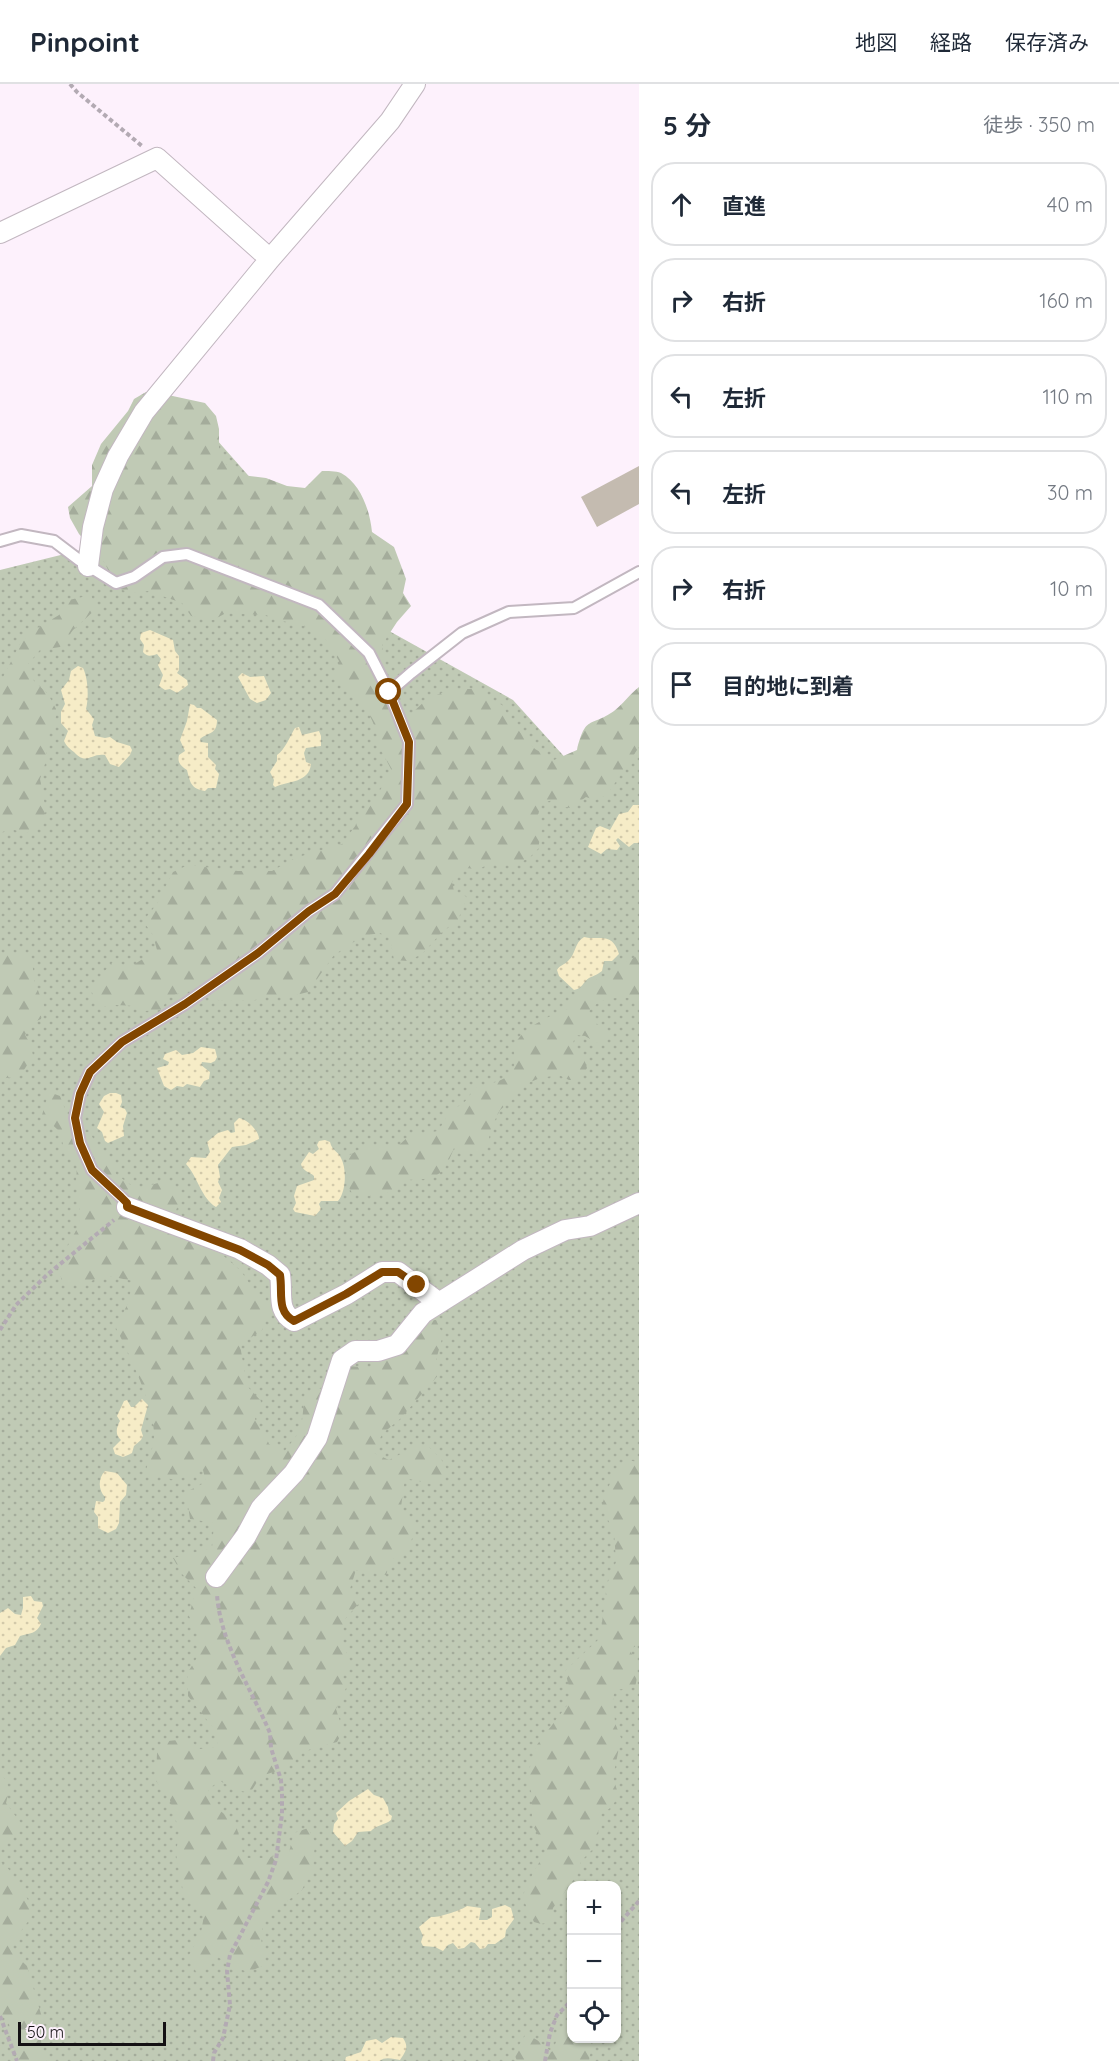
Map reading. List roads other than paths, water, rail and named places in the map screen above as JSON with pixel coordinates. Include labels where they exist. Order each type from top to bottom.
[{"type":"street","points":[[88,566],[93,527],[104,489],[118,456],[144,412],[270,259],[390,120],[415,84]]},
{"type":"street","points":[[0,233],[157,158],[270,259]]},
{"type":"street","points":[[216,1577],[246,1536],[261,1508],[294,1473],[316,1438],[342,1360],[355,1351],[378,1351],[397,1345],[423,1313],[523,1250],[566,1230],[590,1226],[639,1203]]},
{"type":"street","points":[[127,1207],[240,1250],[268,1265],[280,1275],[282,1311],[294,1321],[382,1272],[398,1272],[438,1302]]},
{"type":"lane","points":[[0,541],[21,535],[54,541],[116,583],[134,577],[163,557],[187,554],[319,606],[369,653],[389,692],[409,742],[407,804],[335,894],[309,911],[258,953],[185,1004],[122,1042],[90,1072],[80,1094],[75,1118],[80,1143],[92,1170],[127,1203],[127,1207]]},
{"type":"lane","points":[[389,692],[462,633],[509,612],[574,608],[639,572]]}]
